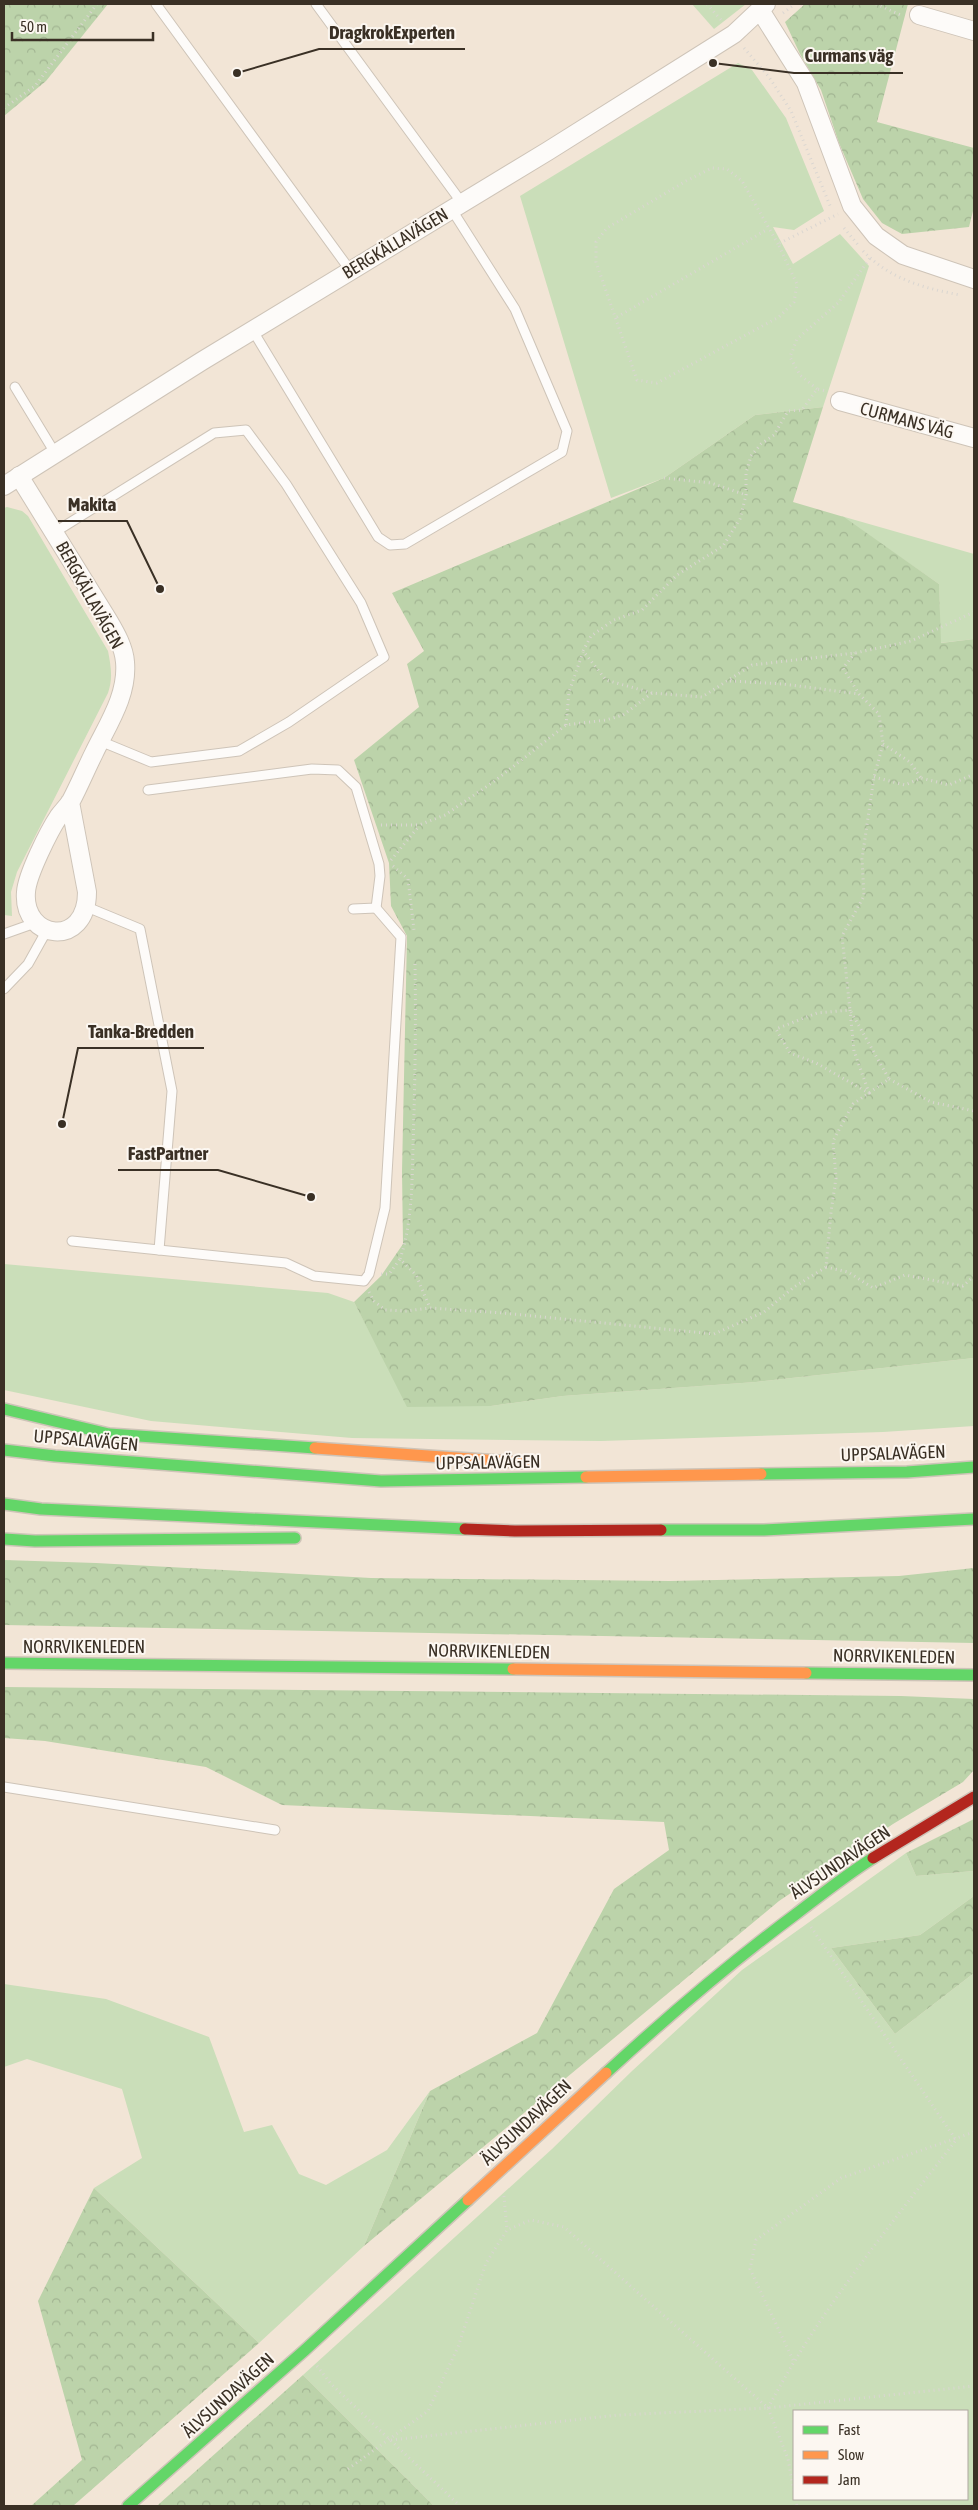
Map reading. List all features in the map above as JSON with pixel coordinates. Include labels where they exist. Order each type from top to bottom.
[{"type":"main road","points":[[4,1409],[109,1434],[536,1463]]},
{"type":"main road","name":"UPPSALAVÄGEN","points":[[4,1450],[55,1456],[381,1481],[907,1472],[974,1467]]},
{"type":"main road","points":[[566,1465],[715,1476]]},
{"type":"main road","points":[[4,1504],[41,1509],[515,1531]]},
{"type":"main road","points":[[374,1536],[515,1531],[764,1530],[974,1519]]},
{"type":"main road","points":[[4,1539],[35,1541],[306,1538]]},
{"type":"main road","name":"NORRVIKENLEDEN","points":[[4,1663],[974,1675]]},
{"type":"main road","name":"ÄLVSUNDAVÄGEN","points":[[128,2506],[305,2350],[648,2034],[853,1870],[974,1797]]},
{"type":"street","name":"BERGKÄLLAVÄGEN","points":[[4,486],[350,270],[457,207],[734,34],[763,7]]},
{"type":"street","points":[[763,7],[806,83],[852,206],[876,236],[903,255],[974,280]]},
{"type":"street","points":[[919,15],[974,31]]},
{"type":"street","name":"CURMANS VÄG","points":[[840,402],[974,438]]},
{"type":"street","name":"BERGKÄLLAVÄGEN","points":[[19,476],[108,620],[120,642],[125,660],[125,680],[117,708],[70,802],[51,829],[26,890],[25,902],[41,927]]},
{"type":"street","points":[[41,927],[59,932],[69,929],[77,924],[87,906],[87,892],[70,802]]},
{"type":"lane","points":[[156,4],[350,270]]},
{"type":"lane","points":[[253,331],[378,537],[390,544],[405,544],[562,452],[567,431],[515,309],[457,207],[316,4]]},
{"type":"lane","points":[[15,386],[55,453]]},
{"type":"lane","points":[[55,532],[214,433],[246,430],[286,484],[361,603],[384,657],[290,722],[239,751],[151,762],[100,741]]},
{"type":"lane","points":[[72,1241],[286,1263],[314,1276],[366,1277],[385,1208],[401,938],[376,908],[380,876],[356,787],[338,770],[312,769],[148,790]]},
{"type":"lane","points":[[87,906],[140,929],[172,1091],[159,1250]]},
{"type":"lane","points":[[353,909],[376,908]]},
{"type":"lane","points":[[4,934],[41,927]]},
{"type":"lane","points":[[4,989],[28,964],[41,927]]},
{"type":"lane","points":[[4,1787],[275,1830]]},
{"type":"path","points":[[4,108],[35,86],[97,4]]},
{"type":"path","points":[[708,4],[724,23]]},
{"type":"path","points":[[779,17],[794,4]]},
{"type":"path","points":[[876,4],[906,16],[919,15]]},
{"type":"path","points":[[712,168],[727,169],[742,181],[768,229],[778,244],[797,284],[794,302],[779,317],[657,383],[637,380],[617,317],[596,262],[596,242],[608,228],[712,168]]},
{"type":"path","points":[[778,244],[852,206]]},
{"type":"path","points":[[617,317],[768,229]]},
{"type":"path","points":[[840,402],[833,393],[817,389],[800,375],[790,357],[797,339],[838,303],[870,258]]},
{"type":"path","points":[[566,725],[569,692],[583,651],[591,636],[614,620],[642,610],[677,575],[723,546],[740,519],[746,495],[746,473],[751,456],[761,444],[774,435],[788,411],[802,410],[817,389]]},
{"type":"path","points":[[664,478],[711,483],[746,495]]},
{"type":"path","points":[[583,651],[606,680],[652,693],[702,697],[752,665],[854,653],[911,640],[974,612]]},
{"type":"path","points":[[854,653],[843,668],[859,694],[878,714],[883,744],[874,777],[862,859],[864,896],[842,936],[854,1051],[870,1093]]},
{"type":"path","points":[[729,681],[783,684],[859,694]]},
{"type":"path","points":[[368,827],[419,825],[452,810],[496,780],[566,725],[606,720],[623,715],[652,693]]},
{"type":"path","points":[[883,744],[910,762],[920,778]]},
{"type":"path","points":[[874,777],[905,785],[920,778],[949,785],[974,774]]},
{"type":"path","points":[[414,931],[408,879],[389,863],[419,825]]},
{"type":"path","points":[[414,956],[415,1093],[412,1170],[406,1242],[400,1259],[390,1274],[366,1277],[374,1301],[385,1310],[406,1311],[430,1308],[503,1313],[714,1334],[764,1312],[794,1287],[826,1267],[848,1272],[873,1288],[905,1275],[931,1278],[963,1286],[974,1276]]},
{"type":"path","points":[[850,1010],[889,1078],[931,1102],[974,1111]]},
{"type":"path","points":[[850,1010],[817,1013],[776,1029],[790,1052],[816,1063],[870,1093]]},
{"type":"path","points":[[826,1267],[830,1212],[836,1178],[833,1141],[853,1104],[889,1078]]},
{"type":"path","points":[[400,1259],[416,1275],[430,1308]]},
{"type":"path","points":[[800,1911],[956,2140]]},
{"type":"path","points":[[793,2360],[750,2269],[756,2240],[840,2178],[956,2140],[974,2132]]},
{"type":"path","points":[[768,2408],[793,2360],[851,2276],[956,2140]]},
{"type":"path","points":[[502,2168],[507,2230]]},
{"type":"path","points":[[348,2469],[390,2441],[428,2411],[458,2347],[486,2263],[507,2230],[531,2220],[564,2228],[768,2408],[788,2459],[793,2486]]},
{"type":"path","points":[[305,2350],[331,2384],[460,2506]]},
{"type":"path","points":[[390,2441],[618,2415],[768,2408],[974,2386]]},
{"type":"green space","points":[[4,4],[108,4],[46,81],[4,116]]},
{"type":"green space","points":[[692,4],[746,4],[714,29]]},
{"type":"green space","points":[[805,4],[908,4],[877,122],[974,148],[974,207],[969,227],[902,234],[882,223],[863,199],[839,143],[821,90],[800,54],[785,22]]},
{"type":"green space","points":[[738,63],[752,70],[786,118],[824,211],[794,230],[773,227],[793,264],[840,234],[869,266],[823,407],[755,415],[664,478],[611,498],[520,196]]},
{"type":"green space","points":[[823,407],[793,502],[844,517],[939,584],[941,643],[974,639],[974,1358],[756,1382],[563,1396],[491,1406],[407,1407],[354,1302],[381,1276],[403,1244],[402,1171],[407,936],[391,906],[389,863],[354,760],[419,707],[407,664],[424,651],[392,593],[664,478],[755,415]]},
{"type":"green space","points":[[4,508],[22,511],[28,516],[108,651],[111,672],[111,683],[108,693],[17,872],[11,892],[12,916],[4,915]]},
{"type":"green space","points":[[841,516],[974,554],[974,639],[940,643],[939,584]]},
{"type":"green space","points":[[4,1264],[328,1293],[354,1302],[408,1406],[491,1406],[563,1396],[756,1382],[974,1358],[974,1426],[883,1432],[601,1441],[352,1438],[151,1421],[4,1390]]},
{"type":"green space","points":[[4,1560],[96,1563],[371,1578],[670,1581],[899,1576],[974,1568],[974,1643],[4,1625]]},
{"type":"green space","points":[[4,1687],[901,1696],[974,1699],[974,1770],[963,1782],[893,1824],[779,1901],[364,2246],[430,2091],[537,2033],[614,1889],[669,1850],[664,1822],[282,1805],[206,1767],[45,1741],[4,1738]]},
{"type":"green space","points":[[974,1819],[974,1871],[916,1876],[906,1853]]},
{"type":"green space","points":[[906,1853],[916,1876],[974,1871],[974,1896],[920,1935],[831,1948],[895,2034],[974,1973],[974,2506],[434,2506],[303,2375],[552,2149],[632,2071],[742,1970]]},
{"type":"green space","points":[[974,1896],[974,1973],[895,2034],[831,1948],[920,1935]]},
{"type":"green space","points":[[4,1984],[106,1999],[209,2037],[244,2132],[272,2125],[299,2174],[326,2185],[387,2150],[430,2091],[364,2246],[259,2343],[94,2188],[142,2158],[122,2089],[27,2059],[4,2067]]},
{"type":"green space","points":[[94,2188],[259,2343],[73,2506],[31,2506],[82,2460],[38,2301]]},
{"type":"green space","points":[[303,2375],[434,2506],[157,2506],[159,2504]]},
{"type":"traffic: fast","points":[[4,1409],[109,1434],[315,1448]]},
{"type":"traffic: fast","points":[[4,1450],[55,1456],[381,1481],[586,1477]]},
{"type":"traffic: fast","points":[[761,1474],[907,1472],[974,1467]]},
{"type":"traffic: fast","points":[[4,1504],[41,1509],[465,1529]]},
{"type":"traffic: fast","points":[[661,1530],[764,1530],[974,1519]]},
{"type":"traffic: fast","points":[[4,1539],[35,1541],[295,1538]]},
{"type":"traffic: fast","points":[[4,1663],[513,1669]]},
{"type":"traffic: fast","points":[[806,1673],[974,1675]]},
{"type":"traffic: fast","points":[[606,2073],[723,1971],[834,1885],[873,1858]]},
{"type":"traffic: fast","points":[[128,2506],[305,2350],[468,2200]]},
{"type":"traffic: slow","points":[[315,1448],[527,1463]]},
{"type":"traffic: slow","points":[[586,1477],[761,1474]]},
{"type":"traffic: slow","points":[[513,1669],[806,1673]]},
{"type":"traffic: slow","points":[[468,2200],[606,2073]]},
{"type":"traffic: jam","points":[[465,1529],[515,1531],[661,1530]]},
{"type":"traffic: jam","points":[[873,1858],[974,1797]]},
{"type":"place","name":"Curmans väg","points":[[713,63]]},
{"type":"place","name":"DragkrokExperten","points":[[237,73]]},
{"type":"place","name":"Makita","points":[[160,589]]},
{"type":"place","name":"Tanka-Bredden","points":[[62,1124]]},
{"type":"place","name":"FastPartner","points":[[311,1197]]}]
